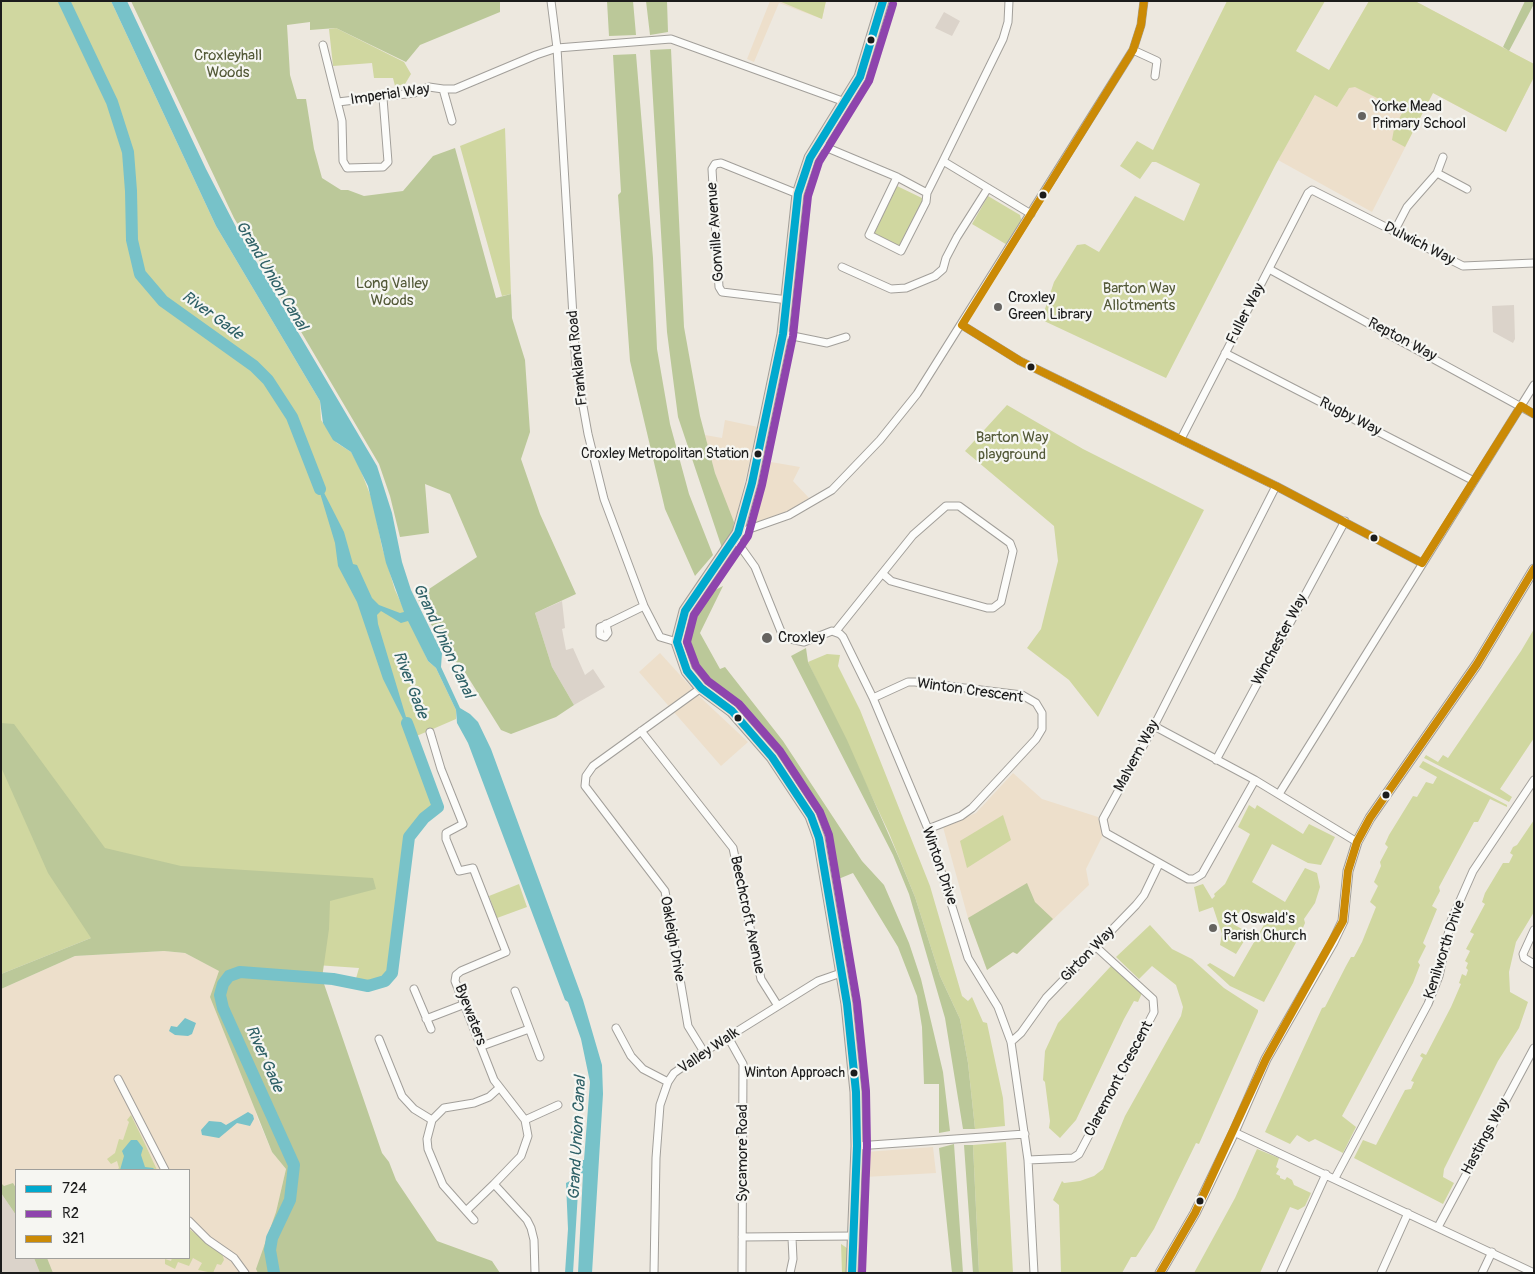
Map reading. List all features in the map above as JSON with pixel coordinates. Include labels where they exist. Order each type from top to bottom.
[{"type":"main road","points":[[852,1273],[857,1146],[856,1092],[841,974],[822,850],[811,816],[791,784],[760,742],[732,711],[701,688],[687,671],[678,642],[686,611],[736,536],[752,483],[783,334],[788,300],[792,232],[798,194],[810,158],[860,77],[883,1]]},
{"type":"street","name":"Frankland Road","points":[[551,1],[556,48],[576,366],[588,434],[604,499],[644,606],[660,637],[678,642]]},
{"type":"street","points":[[896,177],[869,236],[901,252],[926,202],[927,193],[1003,39],[1008,22],[1009,1]]},
{"type":"street","points":[[883,574],[891,580],[912,587],[993,608],[1001,602],[1014,551],[1010,543],[960,506],[950,504],[913,534],[836,631],[827,632],[804,642],[786,638],[782,634],[755,567],[736,536],[796,512],[832,490],[844,479],[908,406],[962,325],[1133,50],[1141,25],[1144,1]]},
{"type":"street","name":"Imperial Way","points":[[338,102],[414,93],[429,87],[443,90],[455,89],[556,48],[672,39],[845,102]]},
{"type":"street","points":[[323,45],[342,121],[345,165],[351,169],[382,167],[387,164],[389,155],[385,133],[383,98]]},
{"type":"street","points":[[1133,50],[1157,61],[1155,76]]},
{"type":"street","points":[[443,90],[452,121]]},
{"type":"street","points":[[818,144],[896,177],[927,193]]},
{"type":"street","points":[[1394,230],[1407,207],[1436,173],[1443,157]]},
{"type":"street","points":[[943,161],[1031,214]]},
{"type":"street","name":"Gonville Avenue","points":[[788,300],[722,292],[719,287],[712,170],[715,164],[721,163],[798,194]]},
{"type":"street","points":[[1436,173],[1467,188]]},
{"type":"street","points":[[842,267],[891,289],[906,288],[935,276],[943,269],[946,258],[957,237],[988,188]]},
{"type":"street","name":"Dulwich Way","points":[[1312,190],[1463,266],[1534,263]]},
{"type":"street","name":"Fuller Way","points":[[1182,439],[1308,192],[1312,190]]},
{"type":"street","name":"Repton Way","points":[[1269,269],[1534,414]]},
{"type":"street","points":[[962,325],[1020,361],[1276,486],[1422,563]]},
{"type":"street","points":[[783,334],[827,342],[846,337]]},
{"type":"street","name":"Rugby Way","points":[[1226,353],[1474,481]]},
{"type":"street","points":[[1279,794],[1534,385]]},
{"type":"street","name":"Malvern Way","points":[[1254,780],[1202,874],[1194,879],[1188,879],[1159,864],[1106,833],[1103,820],[1154,726],[1276,486]]},
{"type":"street","name":"Winchester Way","points":[[1216,760],[1345,521]]},
{"type":"street","points":[[1160,1273],[1195,1213],[1234,1132],[1266,1059],[1343,921],[1348,871],[1357,842],[1370,818],[1477,664],[1534,569]]},
{"type":"street","points":[[606,624],[644,606]]},
{"type":"street","name":"Winton Drive","points":[[836,631],[842,637],[873,698],[928,830],[968,958],[998,1007],[1012,1042],[1028,1160],[1034,1273]]},
{"type":"street","name":"Winton Crescent","points":[[873,698],[908,682],[915,682],[1022,696],[1036,703],[1042,713],[1042,729],[1036,739],[972,808],[961,816],[928,830]]},
{"type":"street","points":[[641,731],[701,688]]},
{"type":"street","points":[[1154,726],[1279,794],[1357,842]]},
{"type":"street","name":"Oakleigh Drive","points":[[641,731],[593,766],[586,776],[585,786],[665,891],[688,1026],[704,1052]]},
{"type":"street","name":"Beechcroft Avenue","points":[[641,731],[733,848],[761,979],[778,1006]]},
{"type":"street","name":"Byewaters","points":[[430,732],[441,769],[463,824],[446,833],[446,839],[459,871],[473,868],[506,952],[456,975],[455,981],[499,1088],[521,1112],[525,1120]]},
{"type":"street","name":"Kenilworth Drive","points":[[1335,1178],[1428,1004],[1439,976],[1451,921],[1473,871],[1534,780]]},
{"type":"street","name":"Girton Way","points":[[1012,1042],[1021,1033],[1046,998],[1136,905],[1144,895],[1159,864]]},
{"type":"street","points":[[1534,930],[1523,954],[1524,958],[1534,964]]},
{"type":"street","name":"Claremont Crescent","points":[[1028,1160],[1074,1158],[1079,1154],[1154,1012],[1152,999],[1095,946]]},
{"type":"street","name":"Valley Walk","points":[[654,1273],[656,1158],[660,1105],[668,1082],[674,1072],[818,981],[841,974]]},
{"type":"street","points":[[414,989],[431,1029]]},
{"type":"street","points":[[514,991],[540,1057]]},
{"type":"street","points":[[426,1019],[465,1004]]},
{"type":"street","points":[[616,1028],[631,1056],[643,1068],[668,1082]]},
{"type":"street","points":[[482,1046],[529,1029]]},
{"type":"street","name":"Sycamore Road","points":[[728,1037],[743,1064],[742,1273]]},
{"type":"street","points":[[379,1038],[398,1089],[407,1103],[432,1120]]},
{"type":"street","name":"Hastings Way","points":[[1438,1228],[1534,1048]]},
{"type":"street","points":[[118,1079],[164,1169]]},
{"type":"street","points":[[474,1220],[443,1185],[428,1149],[427,1133],[432,1120],[448,1106],[474,1103],[489,1097],[499,1088]]},
{"type":"street","points":[[466,1211],[522,1156],[528,1136],[525,1120],[558,1105]]},
{"type":"street","points":[[1234,1132],[1534,1272]]},
{"type":"street","points":[[857,1146],[1025,1134]]},
{"type":"street","points":[[1281,1273],[1326,1174]]},
{"type":"street","points":[[494,1184],[527,1220],[531,1228],[534,1240],[535,1273]]},
{"type":"street","points":[[1381,1273],[1408,1213]]},
{"type":"street","points":[[190,1222],[208,1240],[234,1258],[245,1273]]},
{"type":"street","points":[[742,1237],[854,1236]]},
{"type":"street","points":[[790,1273],[793,1259],[792,1238]]},
{"type":"street","points":[[1482,1273],[1492,1252]]},
{"type":"shaded area","points":[[770,1],[826,1],[822,19],[779,3],[754,62],[747,59]]},
{"type":"shaded area","name":"Yorke Mead Primary School","points":[[1369,1],[1415,1],[1534,64],[1534,77],[1506,132],[1433,93],[1372,212],[1278,160]]},
{"type":"shaded area","points":[[944,12],[960,21],[952,36],[935,28]]},
{"type":"shaded area","points":[[1514,305],[1515,339],[1513,343],[1493,332],[1492,306]]},
{"type":"shaded area","points":[[725,420],[758,427],[735,522],[730,516],[715,473],[705,435],[722,438]]},
{"type":"shaded area","points":[[765,461],[800,467],[793,481],[809,498],[790,510],[752,525]]},
{"type":"shaded area","points":[[562,601],[565,628],[562,629],[566,650],[573,648],[585,675],[593,669],[605,687],[574,705],[552,667],[535,613]]},
{"type":"shaded area","points":[[660,653],[700,697],[748,742],[721,766],[639,672]]},
{"type":"shaded area","points":[[1013,773],[1042,799],[1098,817],[1103,835],[1086,869],[1089,885],[1017,954],[1013,952],[987,970],[968,918],[943,827],[976,813]]},
{"type":"shaded area","points":[[164,951],[185,953],[220,971],[257,1117],[272,1152],[286,1169],[276,1212],[258,1273],[40,1273],[34,1259],[190,1259],[190,1169],[15,1169],[15,1213],[1,1192],[1,989],[75,956]]},
{"type":"shaded area","points":[[933,1147],[936,1173],[865,1177],[865,1152]]},
{"type":"shaded area","points":[[1,1193],[15,1214],[15,1259],[34,1259],[40,1273],[1,1273]]},
{"type":"green space","points":[[1,1],[111,1],[216,226],[320,401],[321,420],[337,443],[351,452],[359,466],[373,502],[382,547],[395,590],[428,661],[436,668],[456,710],[456,719],[412,738],[438,807],[424,818],[409,837],[392,973],[385,981],[377,985],[368,986],[355,982],[359,968],[273,962],[91,938],[1,974]]},
{"type":"green space","name":"Long Valley Woods","points":[[131,1],[500,1],[500,12],[420,45],[406,62],[336,28],[310,30],[310,22],[287,25],[290,75],[297,99],[306,99],[314,149],[322,178],[341,190],[348,190],[364,196],[403,191],[433,156],[455,148],[496,298],[511,294],[512,318],[525,360],[530,432],[521,459],[540,514],[576,594],[535,613],[552,667],[574,705],[556,717],[511,734],[501,730],[461,666],[450,658],[451,641],[432,626],[417,597],[477,557],[450,494],[425,484],[429,533],[400,537],[390,496],[379,464],[234,218]]},
{"type":"green space","points":[[607,1],[633,1],[636,35],[609,36]]},
{"type":"green space","points":[[646,1],[667,1],[668,32],[650,35]]},
{"type":"green space","points":[[779,1],[826,1],[822,19]]},
{"type":"green space","name":"Barton Way Allotments","points":[[1227,1],[1325,1],[1296,51],[1329,70],[1369,1],[1415,1],[1534,64],[1534,77],[1506,132],[1433,93],[1405,147],[1392,140],[1394,129],[1403,111],[1355,87],[1349,88],[1337,107],[1315,95],[1276,164],[1166,378],[1042,320],[1042,318],[1054,282],[1077,245],[1085,244],[1099,252],[1135,196],[1184,221],[1200,184],[1156,162],[1152,162],[1140,179],[1120,166],[1137,141],[1153,150]]},
{"type":"green space","points":[[1525,1],[1534,1],[1534,4],[1509,51],[1503,47]]},
{"type":"green space","points":[[336,28],[404,62],[411,74],[405,84],[395,86],[393,78],[374,78],[372,63],[333,66],[329,29]]},
{"type":"green space","points":[[671,49],[684,327],[700,416],[715,473],[734,522],[733,532],[722,548],[678,417],[667,332],[650,50]]},
{"type":"green space","points":[[636,54],[653,258],[657,349],[670,424],[689,494],[713,555],[695,576],[665,509],[630,361],[618,195],[621,192],[613,55]]},
{"type":"green space","points":[[505,128],[511,294],[502,296],[460,146]]},
{"type":"green space","points":[[897,186],[924,199],[901,247],[874,234]]},
{"type":"green space","points":[[988,196],[1020,215],[1022,222],[1009,246],[972,224]]},
{"type":"green space","name":"Barton Way playground","points":[[1007,405],[1083,449],[1204,510],[1098,717],[1069,680],[1027,648],[1041,629],[1058,561],[1054,526],[965,451]]},
{"type":"green space","points":[[723,586],[700,633],[720,669],[725,667],[783,741],[862,861],[884,885],[909,943],[921,979],[943,1072],[950,1131],[939,1133],[939,1084],[924,1084],[922,1027],[917,996],[898,947],[853,873],[836,880],[832,851],[820,815],[811,797],[777,748],[743,705],[702,671],[698,664],[690,639],[691,626],[697,604],[707,591],[711,589],[713,591]]},
{"type":"green space","points":[[1534,629],[1534,738],[1500,789],[1512,797],[1509,802],[1424,758],[1426,755],[1438,762],[1443,755],[1448,758]]},
{"type":"green space","points":[[806,648],[808,662],[847,740],[899,858],[915,897],[940,976],[960,1019],[968,1063],[975,1129],[963,1129],[945,1018],[909,894],[893,855],[791,656]]},
{"type":"green space","points":[[827,654],[840,655],[838,666],[860,710],[930,886],[962,996],[968,1001],[972,997],[983,1022],[987,1023],[1003,1098],[1005,1126],[975,1129],[968,1063],[960,1019],[940,976],[915,897],[889,833],[808,662]]},
{"type":"green space","points":[[1,723],[14,724],[105,848],[181,866],[373,878],[376,889],[330,901],[329,929],[322,978],[382,1153],[389,1162],[396,1180],[437,1241],[492,1261],[500,1273],[258,1273],[256,1269],[276,1212],[286,1169],[272,1152],[210,997],[219,971],[185,953],[164,951],[75,956],[1,989],[1,974],[91,938],[48,873],[1,767]]},
{"type":"green space","points":[[1423,761],[1507,805],[1507,807],[1490,799],[1478,822],[1474,822],[1439,887],[1440,891],[1432,906],[1437,909],[1423,943],[1426,946],[1418,962],[1420,965],[1413,983],[1342,1116],[1356,1127],[1343,1153],[1315,1139],[1309,1142],[1297,1135],[1290,1144],[1265,1132],[1322,1008],[1325,1007],[1351,957],[1354,957],[1362,942],[1376,907],[1370,902],[1378,886],[1374,882],[1381,866],[1380,862],[1388,847],[1385,844],[1389,835],[1413,796],[1417,797],[1426,782],[1433,784],[1437,777],[1419,767]]},
{"type":"green space","points":[[1249,805],[1255,809],[1257,805],[1303,834],[1309,824],[1335,837],[1321,865],[1308,863],[1272,844],[1252,882],[1285,902],[1305,868],[1317,873],[1320,887],[1315,903],[1304,919],[1305,923],[1299,937],[1264,1002],[1230,986],[1207,965],[1210,963],[1234,977],[1265,923],[1241,909],[1233,924],[1249,933],[1236,954],[1220,945],[1222,934],[1213,907],[1199,912],[1194,887],[1203,884],[1212,899],[1215,896],[1214,894],[1225,884],[1250,834],[1238,827]]},
{"type":"green space","points":[[1003,815],[1011,840],[967,868],[960,841]]},
{"type":"green space","points":[[1534,820],[1534,912],[1516,942],[1509,972],[1510,992],[1528,1002],[1519,1028],[1498,1061],[1444,1169],[1443,1177],[1454,1183],[1443,1204],[1354,1158],[1363,1140],[1376,1145],[1405,1090],[1411,1089],[1414,1082],[1411,1081],[1423,1058],[1420,1056],[1422,1053],[1426,1055],[1451,1007],[1461,984],[1459,983],[1462,974],[1466,976],[1468,963],[1465,961],[1470,951],[1466,949],[1474,934],[1470,932],[1485,904],[1482,902],[1485,893],[1503,863],[1509,863],[1513,855],[1510,853],[1513,847],[1517,845]]},
{"type":"green space","points":[[1027,883],[1035,902],[1053,919],[1017,954],[1013,952],[987,970],[968,918]]},
{"type":"green space","points":[[519,884],[527,907],[497,918],[489,896]]},
{"type":"green space","points":[[1150,925],[1172,949],[1192,959],[1224,988],[1258,1010],[1258,1012],[1199,1144],[1196,1143],[1154,1229],[1136,1257],[1131,1257],[1122,1273],[1061,1273],[1059,1205],[1053,1200],[1062,1181],[1064,1183],[1080,1181],[1094,1176],[1103,1169],[1125,1116],[1181,1016],[1183,1007],[1176,985],[1152,966],[1139,979],[1116,957]]},
{"type":"green space","points":[[1111,966],[1142,993],[1138,1002],[1134,1001],[1124,1019],[1076,1120],[1060,1138],[1049,1128],[1050,1121],[1045,1082],[1043,1080],[1045,1051],[1058,1023]]},
{"type":"green space","points":[[131,1115],[157,1169],[118,1169],[117,1161],[111,1164],[107,1159],[115,1153],[119,1139],[123,1140],[129,1122],[127,1120]]},
{"type":"green space","points":[[1006,1142],[1013,1273],[979,1273],[973,1145]]},
{"type":"green space","points":[[954,1144],[963,1273],[952,1273],[939,1148]]},
{"type":"green space","points":[[964,1145],[973,1145],[979,1273],[973,1273]]},
{"type":"green space","points":[[1257,1149],[1279,1158],[1276,1167],[1279,1169],[1276,1174],[1280,1178],[1285,1180],[1287,1177],[1292,1180],[1294,1185],[1311,1193],[1305,1206],[1298,1210],[1290,1207],[1260,1273],[1194,1273],[1235,1198]]},
{"type":"green space","points":[[1,1183],[4,1186],[13,1183],[15,1186],[15,1214],[1,1193]]},
{"type":"green space","points":[[190,1230],[222,1253],[224,1260],[221,1265],[217,1264],[213,1273],[198,1270],[202,1263],[193,1258],[189,1266],[178,1262],[175,1269],[165,1264],[165,1259],[171,1261],[172,1259],[190,1259]]},
{"type":"green space","points":[[841,1244],[847,1248],[848,1273],[842,1273]]},
{"type":"green space","points":[[34,1259],[47,1259],[53,1273],[40,1273]]},
{"type":"water","points":[[111,1],[127,1],[206,169],[237,229],[377,466],[392,513],[402,562],[411,590],[442,653],[441,667],[460,708],[478,722],[491,749],[583,1000],[602,1065],[603,1094],[592,1273],[578,1273],[583,1173],[579,1176],[573,1273],[565,1273],[568,1229],[566,1183],[570,1181],[572,1169],[580,1160],[584,1160],[590,1082],[581,1039],[568,1002],[565,1000],[468,743],[457,723],[456,710],[436,668],[428,661],[408,621],[401,623],[381,611],[377,615],[378,624],[412,737],[383,679],[357,602],[338,566],[335,543],[314,473],[344,532],[353,564],[357,565],[372,598],[379,605],[400,613],[404,612],[386,563],[368,486],[351,452],[333,440],[323,423],[320,401],[216,226]]},
{"type":"water","points":[[185,1018],[196,1023],[192,1034],[188,1036],[175,1035],[169,1031],[171,1026],[177,1027]]},
{"type":"water","points":[[248,1112],[253,1115],[254,1119],[250,1126],[237,1123],[219,1138],[202,1135],[201,1130],[209,1121],[221,1122],[226,1125]]},
{"type":"water","points":[[131,1140],[137,1140],[143,1148],[141,1155],[145,1167],[154,1169],[120,1169],[124,1156],[122,1151]]},
{"type":"waterway","name":"River Gade","points":[[64,1],[112,102],[128,152],[132,240],[140,274],[163,301],[254,366],[268,380],[292,417],[320,489]]},
{"type":"waterway","name":"River Gade","points":[[274,1273],[270,1250],[272,1238],[290,1200],[294,1165],[223,1008],[220,995],[223,984],[229,976],[240,972],[333,979],[368,986],[385,981],[392,973],[409,837],[424,818],[438,807],[407,723]]},
{"type":"transit line","name":"724","points":[[852,1273],[857,1146],[856,1092],[847,1004],[819,838],[811,816],[772,757],[732,711],[701,688],[687,671],[677,642],[685,611],[738,533],[752,483],[783,334],[798,194],[810,158],[860,77],[883,1]]},
{"type":"transit line","name":"321","points":[[1144,1],[1141,25],[1133,50],[962,325],[1020,361],[1276,486],[1422,563],[1521,406],[1534,414]]},
{"type":"transit line","name":"R2","points":[[862,1273],[867,1146],[866,1091],[857,1002],[829,835],[820,812],[780,751],[739,704],[708,681],[696,666],[687,642],[694,615],[748,536],[762,485],[793,336],[808,196],[819,162],[869,81],[893,4]]},
{"type":"transit line","name":"321","points":[[1160,1273],[1195,1213],[1266,1059],[1343,921],[1348,871],[1357,842],[1370,818],[1477,664],[1534,569]]},
{"type":"place","name":"Yorke Mead Primary School","points":[[1362,116]]},
{"type":"place","name":"Croxley Green Library","points":[[998,307]]},
{"type":"place","name":"Croxley Metropolitan Station","points":[[758,454]]},
{"type":"place","name":"Croxley","points":[[767,638]]},
{"type":"place","name":"St Oswald's Parish Church","points":[[1213,928]]},
{"type":"place","name":"Winton Approach","points":[[854,1073]]},
{"type":"park label","name":"Croxleyhall Woods","points":[[228,64]]},
{"type":"water label","name":"Grand Union Canal","points":[[271,276]]},
{"type":"water label","name":"Grand Union Canal","points":[[443,641]]},
{"type":"water label","name":"Grand Union Canal","points":[[578,1138]]}]
